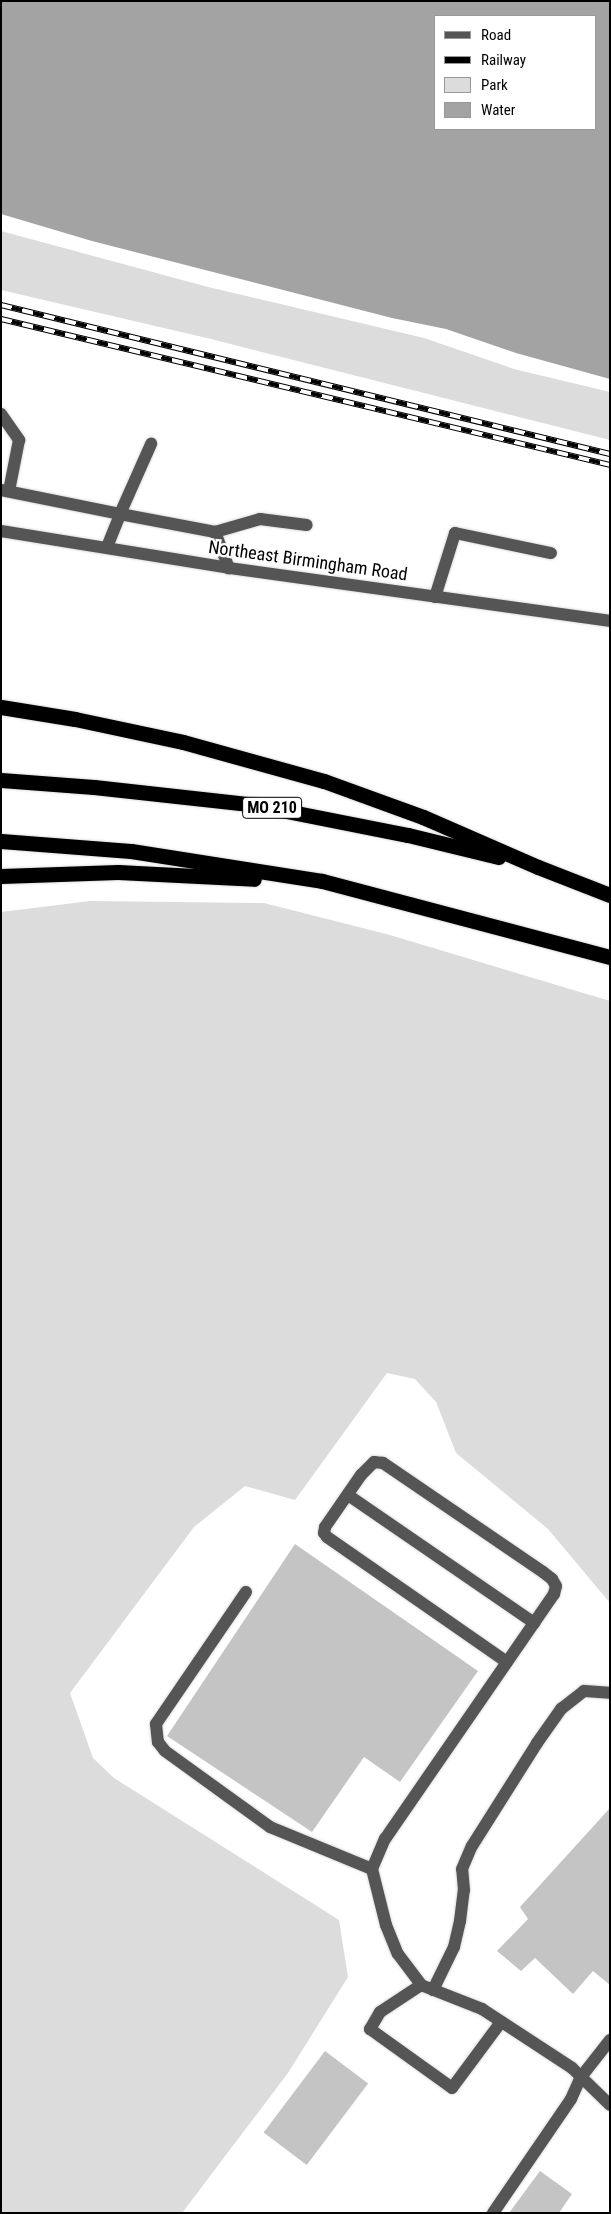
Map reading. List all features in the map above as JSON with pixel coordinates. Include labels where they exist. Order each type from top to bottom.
[{"type":"highway","points":[[1,707],[75,719],[183,742],[324,782],[423,816],[538,867]]},
{"type":"highway","name":"MO 210","points":[[1,780],[94,786],[256,805],[408,835],[538,867],[610,895]]},
{"type":"highway","points":[[1,840],[131,851],[322,881],[610,957]]},
{"type":"highway","points":[[1,876],[118,872],[322,881]]},
{"type":"street","points":[[1,414],[19,440],[5,491],[215,532],[260,519],[307,525]]},
{"type":"street","points":[[107,546],[151,444]]},
{"type":"street","name":"Northeast Birmingham Road","points":[[1,531],[107,546],[229,568],[610,621]]},
{"type":"street","points":[[215,532],[229,568]]},
{"type":"street","points":[[435,597],[455,533],[551,553]]},
{"type":"street","points":[[507,1662],[327,1537],[324,1533],[325,1527],[361,1475],[374,1462],[383,1463],[543,1572],[556,1586],[554,1594],[507,1662],[385,1838],[372,1869],[386,1925],[398,1954],[427,1987],[482,2010],[501,2022],[572,2068],[610,2105]]},
{"type":"street","points":[[348,1494],[534,1623]]},
{"type":"street","points":[[246,1592],[156,1724],[158,1742],[165,1751],[270,1827],[372,1869]]},
{"type":"street","points":[[501,2022],[452,2088],[370,2029],[380,2012],[427,1987],[454,1947],[464,1890],[462,1869],[472,1846],[537,1743],[561,1710],[584,1691],[610,1693]]},
{"type":"street","points":[[493,2213],[570,2099],[581,2077],[610,2040]]},
{"type":"green space","points":[[1,231],[208,287],[424,338],[514,369],[610,392],[610,440],[211,339],[1,290]]},
{"type":"green space","points":[[90,901],[264,903],[390,935],[610,1001],[610,1603],[548,1529],[456,1453],[436,1402],[415,1379],[387,1373],[295,1500],[245,1486],[194,1527],[70,1693],[93,1758],[114,1778],[339,1920],[348,1977],[288,2073],[182,2213],[1,2213],[1,912]]},
{"type":"water","points":[[1,1],[610,1],[610,379],[516,353],[446,329],[392,318],[92,241],[1,214]]},
{"type":"building","points":[[295,1544],[478,1671],[400,1782],[364,1757],[312,1832],[167,1736]]},
{"type":"building","points":[[610,1808],[610,1985],[593,1971],[573,1994],[535,1958],[521,1971],[497,1951],[528,1919],[520,1907]]},
{"type":"building","points":[[325,2051],[368,2083],[307,2165],[264,2132]]},
{"type":"building","points":[[540,2171],[572,2194],[559,2213],[509,2213]]},
{"type":"railway","points":[[1,305],[610,454]]},
{"type":"railway","points":[[1,319],[610,465]]}]
